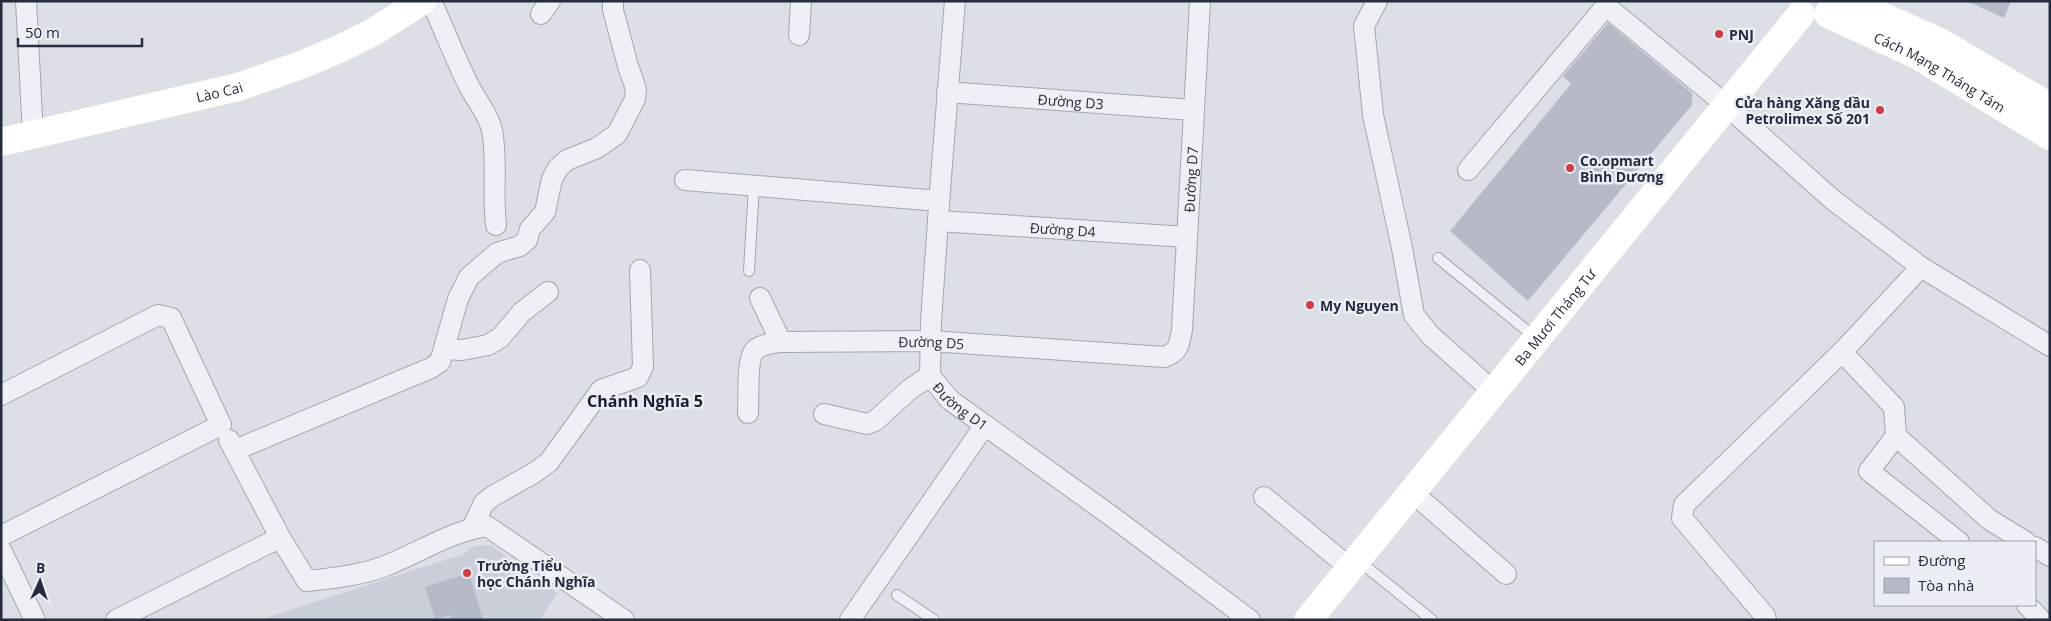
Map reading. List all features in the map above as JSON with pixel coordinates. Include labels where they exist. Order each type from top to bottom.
[{"type":"street","points":[[26,1],[33,135]]},
{"type":"street","name":"Lào Cai","points":[[1,142],[238,87],[301,65],[339,49],[376,31],[422,1]]},
{"type":"street","points":[[431,1],[468,85],[488,116],[492,129],[494,147],[493,206],[496,226]]},
{"type":"street","points":[[235,450],[436,365],[443,358],[458,299],[469,277],[497,253],[520,246],[527,240],[530,230],[545,212],[552,180],[558,168],[567,160],[597,148],[617,134],[634,99],[636,89],[613,10],[613,1]]},
{"type":"street","points":[[799,35],[801,1]]},
{"type":"street","name":"Đường D1","points":[[955,1],[939,201],[930,376],[950,400],[1114,518],[1250,620]]},
{"type":"street","name":"Đường D7","points":[[1172,354],[1178,349],[1182,330],[1200,1]]},
{"type":"street","points":[[1377,1],[1364,26],[1373,115],[1402,248],[1414,315],[1430,335],[1494,392]]},
{"type":"street","points":[[1468,170],[1607,4],[1726,105],[1833,200],[1921,267],[2050,346]]},
{"type":"street","name":"Ba Mươi Tháng Tư","points":[[1308,620],[1726,105],[1813,5]]},
{"type":"street","name":"Cách Mạng Tháng Tám","points":[[1813,5],[1940,42],[2050,107]]},
{"type":"street","name":"Cách Mạng Tháng Tám","points":[[1813,5],[1917,55],[2050,136]]},
{"type":"street","name":"Đường D3","points":[[948,92],[1193,110]]},
{"type":"street","points":[[685,180],[939,201]]},
{"type":"street","name":"Đường D4","points":[[938,221],[1187,237]]},
{"type":"street","points":[[1766,620],[1765,616],[1682,518],[1684,505],[1842,352],[1921,267]]},
{"type":"street","points":[[472,528],[484,503],[549,462],[601,390],[638,377],[641,373],[643,367],[640,270]]},
{"type":"street","points":[[445,350],[462,350],[488,345],[500,338],[522,312],[548,292]]},
{"type":"street","points":[[760,298],[782,342]]},
{"type":"street","points":[[1,395],[158,316],[171,318],[222,425],[281,539],[307,581],[341,577],[388,565],[472,528],[487,526],[624,620]]},
{"type":"street","name":"Đường D5","points":[[748,413],[750,359],[755,350],[760,347],[782,342],[931,341],[1164,358],[1172,354]]},
{"type":"street","points":[[1842,352],[1894,407],[1896,436],[1869,470],[1958,541]]},
{"type":"street","points":[[824,414],[867,424],[875,421],[910,389],[930,376]]},
{"type":"street","points":[[1,536],[222,425]]},
{"type":"street","points":[[850,620],[984,425]]},
{"type":"street","points":[[1896,436],[1990,520],[2024,541]]},
{"type":"street","points":[[1412,492],[1506,574]]},
{"type":"street","points":[[1264,496],[1354,564]]},
{"type":"street","points":[[116,620],[269,543],[281,539]]},
{"type":"street","points":[[2036,548],[2050,556]]},
{"type":"street","points":[[1,550],[35,620]]},
{"type":"street","points":[[2028,606],[2041,620]]},
{"type":"lane","points":[[748,271],[754,185]]},
{"type":"lane","points":[[1438,258],[1536,339]]},
{"type":"lane","points":[[1354,564],[1432,620]]},
{"type":"lane","points":[[897,596],[934,620]]},
{"type":"shaded area","name":"Trường Tiểu học Chánh Nghĩa","points":[[480,545],[492,546],[557,593],[540,620],[259,620],[464,554],[470,548]]},
{"type":"building","points":[[1967,1],[2011,1],[2004,18]]},
{"type":"building","name":"Co.opmart Bình Dương","points":[[1608,23],[1692,93],[1692,105],[1528,301],[1450,231],[1571,84],[1563,76]]},
{"type":"building","points":[[469,573],[483,620],[452,620],[450,615],[435,619],[425,587]]},
{"type":"place","name":"PNJ","points":[[1719,34]]},
{"type":"place","name":"Cửa hàng Xăng dầu Petrolimex Số 201","points":[[1880,110]]},
{"type":"place","name":"Co.opmart Bình Dương","points":[[1570,168]]},
{"type":"place","name":"My Nguyen","points":[[1310,305]]},
{"type":"place","name":"Trường Tiểu học Chánh Nghĩa","points":[[467,573]]},
{"type":"district","name":"Chánh Nghĩa 5","points":[[645,401]]}]
